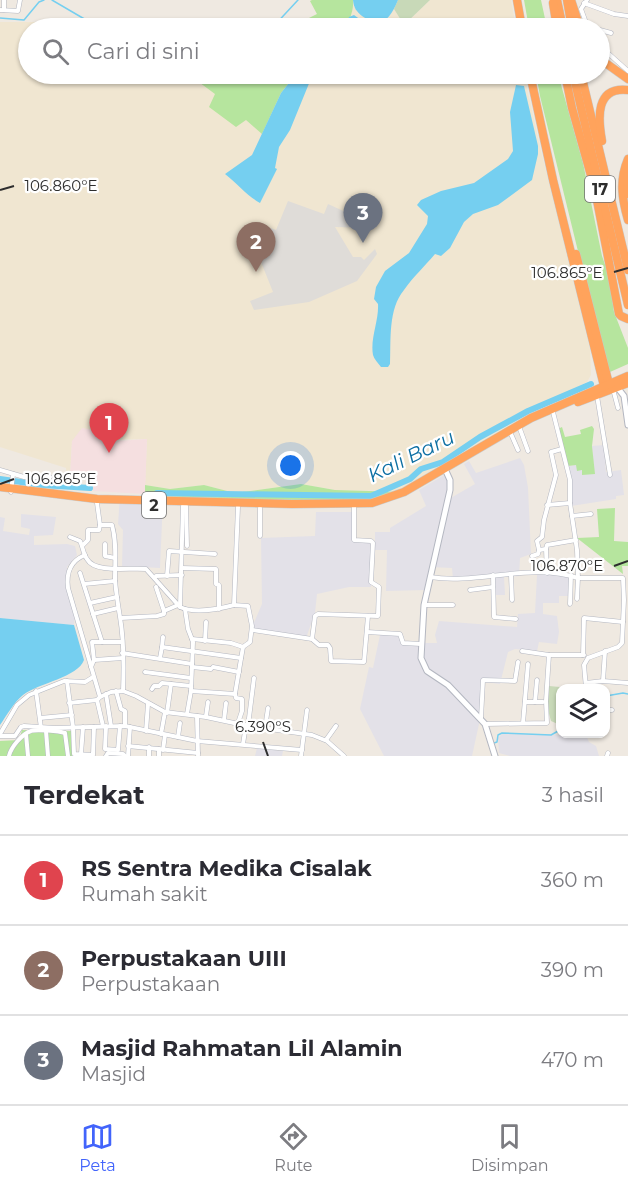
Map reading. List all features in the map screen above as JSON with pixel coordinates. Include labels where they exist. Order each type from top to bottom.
[{"type":"highway","points":[[517,0],[520,18]]},
{"type":"highway","points":[[522,0],[525,18]]},
{"type":"highway","points":[[553,0],[556,18]]},
{"type":"highway","points":[[557,0],[561,18]]},
{"type":"highway","points":[[567,0],[570,18]]},
{"type":"highway","points":[[571,0],[576,18]]},
{"type":"highway","points":[[610,66],[628,79]]},
{"type":"highway","points":[[532,84],[553,180],[608,389]]},
{"type":"highway","points":[[536,84],[601,367],[597,384],[587,393]]},
{"type":"highway","points":[[567,84],[595,190],[620,314],[626,319]]},
{"type":"highway","name":"17","points":[[575,84],[628,305]]},
{"type":"highway","name":"17","points":[[583,84],[628,270]]},
{"type":"highway","points":[[611,200],[599,111],[605,98],[611,93],[628,90]]},
{"type":"highway","points":[[628,159],[623,171],[621,186],[628,220]]},
{"type":"highway","points":[[628,172],[628,194]]},
{"type":"highway","points":[[601,367],[614,378],[626,379]]},
{"type":"highway","name":"2","points":[[0,489],[11,488],[96,500],[372,507],[391,501],[553,412],[626,379]]},
{"type":"highway","name":"2","points":[[446,470],[526,421],[587,393],[608,389]]},
{"type":"highway","name":"2","points":[[11,488],[97,503],[260,508],[271,506]]},
{"type":"main road","points":[[608,389],[624,396],[628,425]]},
{"type":"main road","points":[[446,470],[450,480],[450,490],[424,605],[421,658],[426,669],[444,681],[486,724],[495,756]]},
{"type":"street","points":[[4,0],[2,10],[18,11],[20,0]]},
{"type":"street","points":[[584,18],[581,9],[586,1],[614,14],[628,16]]},
{"type":"street","points":[[610,55],[628,71]]},
{"type":"street","points":[[608,389],[618,408]]},
{"type":"street","points":[[608,389],[610,475]]},
{"type":"street","points":[[553,412],[570,480],[570,503],[576,540],[577,599]]},
{"type":"street","points":[[520,429],[528,451]]},
{"type":"street","points":[[511,434],[518,450]]},
{"type":"street","points":[[532,556],[538,554],[537,541],[542,537],[547,505],[556,475],[551,452],[562,449]]},
{"type":"street","points":[[0,470],[13,476],[50,477]]},
{"type":"street","points":[[11,488],[13,476]]},
{"type":"street","points":[[83,545],[88,540],[88,530],[99,530],[97,503]]},
{"type":"street","points":[[547,505],[570,503]]},
{"type":"street","points":[[184,506],[187,546]]},
{"type":"street","points":[[184,506],[181,607],[192,639],[191,689],[187,714]]},
{"type":"street","points":[[312,639],[315,616],[318,614],[378,616],[379,587],[371,582],[373,542],[354,540],[354,506]]},
{"type":"street","points":[[234,605],[238,507]]},
{"type":"street","points":[[260,508],[260,536]]},
{"type":"street","points":[[572,516],[591,514]]},
{"type":"street","points":[[100,525],[112,526],[117,563],[115,581],[121,618],[123,691]]},
{"type":"street","points":[[70,537],[80,541],[85,555],[92,563],[116,569],[126,567],[146,569],[155,576],[181,607]]},
{"type":"street","points":[[547,573],[547,545],[576,540]]},
{"type":"street","points":[[105,544],[105,556],[115,558]]},
{"type":"street","points":[[539,550],[546,549]]},
{"type":"street","points":[[166,576],[168,552],[216,554]]},
{"type":"street","points":[[85,555],[73,562],[67,580],[107,726]]},
{"type":"street","points":[[182,568],[216,569],[219,609]]},
{"type":"street","points":[[80,573],[102,642]]},
{"type":"street","points":[[429,577],[457,578],[547,573],[578,578],[626,578],[621,646],[590,656],[549,655],[522,651]]},
{"type":"street","points":[[155,576],[182,575]]},
{"type":"street","points":[[493,575],[494,617],[516,619]]},
{"type":"street","points":[[511,575],[512,600]]},
{"type":"street","points":[[570,575],[570,604]]},
{"type":"street","points":[[84,584],[115,581]]},
{"type":"street","points":[[121,618],[165,614],[156,587]]},
{"type":"street","points":[[470,590],[493,587]]},
{"type":"street","points":[[90,603],[117,597]]},
{"type":"street","points":[[164,611],[181,607],[219,609],[234,605],[248,606],[252,630],[249,642],[243,647],[241,658],[236,698],[242,701],[242,711],[238,723]]},
{"type":"street","points":[[424,605],[453,605]]},
{"type":"street","points":[[93,614],[118,608]]},
{"type":"street","points":[[252,630],[312,639],[319,645],[329,646],[331,661],[364,662],[368,616]]},
{"type":"street","points":[[583,655],[584,618],[623,622]]},
{"type":"street","points":[[205,641],[206,622]]},
{"type":"street","points":[[367,632],[401,635],[404,643],[421,644]]},
{"type":"street","points":[[160,658],[163,638]]},
{"type":"street","points":[[192,639],[231,643],[243,647]]},
{"type":"street","points":[[91,668],[94,660],[92,642],[122,642]]},
{"type":"street","points":[[162,647],[241,658]]},
{"type":"street","points":[[603,681],[604,651]]},
{"type":"street","points":[[94,660],[123,655],[160,658],[239,672]]},
{"type":"street","points":[[486,724],[547,723],[549,655]]},
{"type":"street","points":[[585,684],[584,665],[590,656]]},
{"type":"street","points":[[481,718],[483,680],[515,681],[518,663]]},
{"type":"street","points":[[523,723],[528,664]]},
{"type":"street","points":[[144,672],[191,678]]},
{"type":"street","points":[[93,677],[85,682],[67,681],[36,691],[24,698],[17,705],[0,735],[15,736],[22,726],[41,728],[125,726],[197,741],[302,750]]},
{"type":"street","points":[[243,744],[254,678]]},
{"type":"street","points":[[535,702],[537,680]]},
{"type":"street","points":[[67,681],[73,727],[73,754],[93,755],[94,727]]},
{"type":"street","points":[[594,684],[603,681],[628,683]]},
{"type":"street","points":[[152,689],[154,686],[160,686],[161,683],[236,694]]},
{"type":"street","points":[[165,752],[163,735],[171,684]]},
{"type":"street","points":[[36,691],[41,728]]},
{"type":"street","points":[[106,694],[105,749],[119,750],[126,713],[121,709],[116,691]]},
{"type":"street","points":[[69,703],[123,691],[166,712],[303,733],[326,740],[344,756]]},
{"type":"street","points":[[206,717],[208,702]]},
{"type":"street","points":[[525,702],[543,702]]},
{"type":"street","points":[[224,720],[226,703]]},
{"type":"street","points":[[146,731],[148,704]]},
{"type":"street","points":[[265,728],[268,708]]},
{"type":"street","points":[[301,756],[307,710]]},
{"type":"street","points":[[40,717],[72,715]]},
{"type":"street","points":[[128,746],[198,755],[197,716]]},
{"type":"street","points":[[178,737],[180,723]]},
{"type":"street","points":[[106,756],[108,753],[126,756],[128,746],[125,726]]},
{"type":"street","points":[[326,740],[336,726]]},
{"type":"street","points":[[81,754],[82,727]]},
{"type":"street","points":[[9,756],[13,746],[34,730],[65,733],[68,756]]},
{"type":"street","points":[[46,731],[48,756]]},
{"type":"street","points":[[26,734],[28,756]]},
{"type":"street","points":[[149,747],[149,756]]},
{"type":"street","points":[[159,756],[165,752]]},
{"type":"shaded area","points":[[353,0],[354,7],[384,18],[309,18],[317,14],[310,1]]},
{"type":"shaded area","points":[[430,0],[511,0],[514,18],[411,18]]},
{"type":"shaded area","points":[[394,9],[400,18],[388,18]]},
{"type":"shaded area","points":[[0,22],[18,22],[18,84],[526,84],[590,349],[591,375],[587,382],[573,389],[574,395],[548,405],[398,491],[335,490],[301,484],[235,493],[204,485],[170,489],[145,485],[147,439],[72,441],[70,477],[67,477],[66,468],[0,447]]},
{"type":"shaded area","points":[[288,201],[324,214],[328,204],[363,220],[366,228],[335,227],[353,257],[361,257],[364,260],[375,249],[377,254],[357,281],[309,302],[254,310],[250,301],[273,292],[255,247],[265,226],[276,230]]},
{"type":"shaded area","points":[[82,428],[102,431],[103,442],[147,439],[145,494],[93,491],[93,480],[70,477],[72,441]]},
{"type":"shaded area","points":[[604,445],[606,472],[621,470],[624,495],[616,496],[616,499],[571,506],[568,466],[576,465],[594,474],[592,446]]},
{"type":"shaded area","points":[[520,458],[524,465],[528,488],[531,554],[520,558],[519,576],[504,577],[505,595],[496,595],[494,577],[453,579],[452,568],[430,567],[426,590],[386,591],[387,550],[372,550],[371,587],[349,587],[317,594],[315,613],[306,638],[278,636],[253,630],[262,604],[261,538],[315,536],[316,512],[356,512],[356,542],[375,543],[375,532],[390,532],[390,528],[426,506],[419,490],[446,474],[449,483],[449,499],[475,484],[464,464],[469,461],[476,473]]},
{"type":"shaded area","points":[[120,497],[163,498],[160,568],[122,566],[123,530],[118,524]]},
{"type":"shaded area","points":[[21,514],[56,517],[53,535],[34,536],[34,545],[67,544],[75,546],[77,555],[67,567],[67,578],[75,615],[74,625],[0,618],[0,517],[5,518],[3,531],[29,535],[30,529],[21,527]]},
{"type":"shaded area","points":[[537,575],[569,575],[569,596],[559,596],[559,603],[543,603],[543,614],[557,616],[559,632],[557,644],[539,642],[537,651],[515,649],[508,652],[500,684],[484,682],[481,715],[472,756],[384,756],[360,709],[369,667],[373,668],[380,635],[403,634],[404,643],[437,643],[435,635],[439,621],[517,627],[518,614],[535,613]]},
{"type":"shaded area","points":[[502,734],[556,735],[556,738],[587,738],[596,746],[599,756],[510,756],[499,753],[498,738]]},
{"type":"shaded area","points":[[257,748],[283,751],[282,756],[255,756]]},
{"type":"green space","points":[[353,0],[353,7],[350,18],[309,18],[317,14],[310,1]]},
{"type":"green space","points":[[398,0],[430,0],[411,18],[400,18],[394,9]]},
{"type":"green space","points":[[524,0],[541,0],[545,18],[527,18]]},
{"type":"green space","points":[[201,84],[288,84],[281,93],[262,134],[246,120],[236,127],[209,107],[215,94]]},
{"type":"green space","points":[[538,84],[561,84],[583,163],[602,256],[609,276],[614,312],[628,348],[628,364],[610,372],[600,341]]},
{"type":"green space","points":[[592,426],[594,429],[592,446],[595,474],[582,475],[582,470],[577,471],[576,465],[568,466],[558,429],[562,427],[565,437],[581,434],[580,430]]},
{"type":"green space","points":[[301,484],[335,490],[403,492],[370,502],[145,496],[145,485],[170,489],[204,485],[235,493]]},
{"type":"green space","points":[[615,508],[614,541],[628,542],[628,566],[622,566],[623,574],[577,538],[599,537],[597,509]]},
{"type":"green space","points":[[549,686],[556,687],[556,723],[551,721],[547,706]]},
{"type":"green space","points":[[22,730],[72,731],[72,756],[0,756],[0,741],[19,740]]},
{"type":"water","points":[[353,0],[398,0],[387,18],[366,18],[354,5]]},
{"type":"water","points":[[288,84],[309,84],[290,130],[279,147],[275,168],[277,169],[260,203],[225,174],[252,155],[281,93]]},
{"type":"water","points":[[516,85],[524,86],[538,146],[532,180],[498,205],[473,214],[464,222],[450,248],[441,256],[435,254],[411,281],[395,306],[390,364],[388,367],[381,367],[372,349],[378,310],[378,304],[374,299],[376,287],[385,271],[409,253],[427,224],[428,216],[417,205],[421,200],[441,191],[474,183],[508,159],[513,151],[510,112]]},
{"type":"water","points":[[0,618],[74,625],[84,660],[74,671],[23,695],[0,725]]},
{"type":"waterway","points":[[26,18],[39,2],[44,0]]},
{"type":"waterway","points":[[52,0],[83,18]]},
{"type":"waterway","points":[[281,18],[298,0]]},
{"type":"waterway","points":[[0,18],[18,20]]},
{"type":"waterway","name":"Kali Baru","points":[[157,493],[371,496],[410,479],[421,469],[443,462],[480,437],[528,411],[591,384]]},
{"type":"waterway","name":"Kali Baru","points":[[0,479],[90,488]]},
{"type":"waterway","points":[[610,695],[628,694]]},
{"type":"waterway","points":[[494,743],[497,742],[498,735],[502,733],[551,735],[556,732]]},
{"type":"place","name":"Masjid Rahmatan Lil Alamin","points":[[363,243]]},
{"type":"place","name":"Perpustakaan UIII","points":[[256,272]]},
{"type":"place","name":"RS Sentra Medika Cisalak","points":[[109,453]]}]
